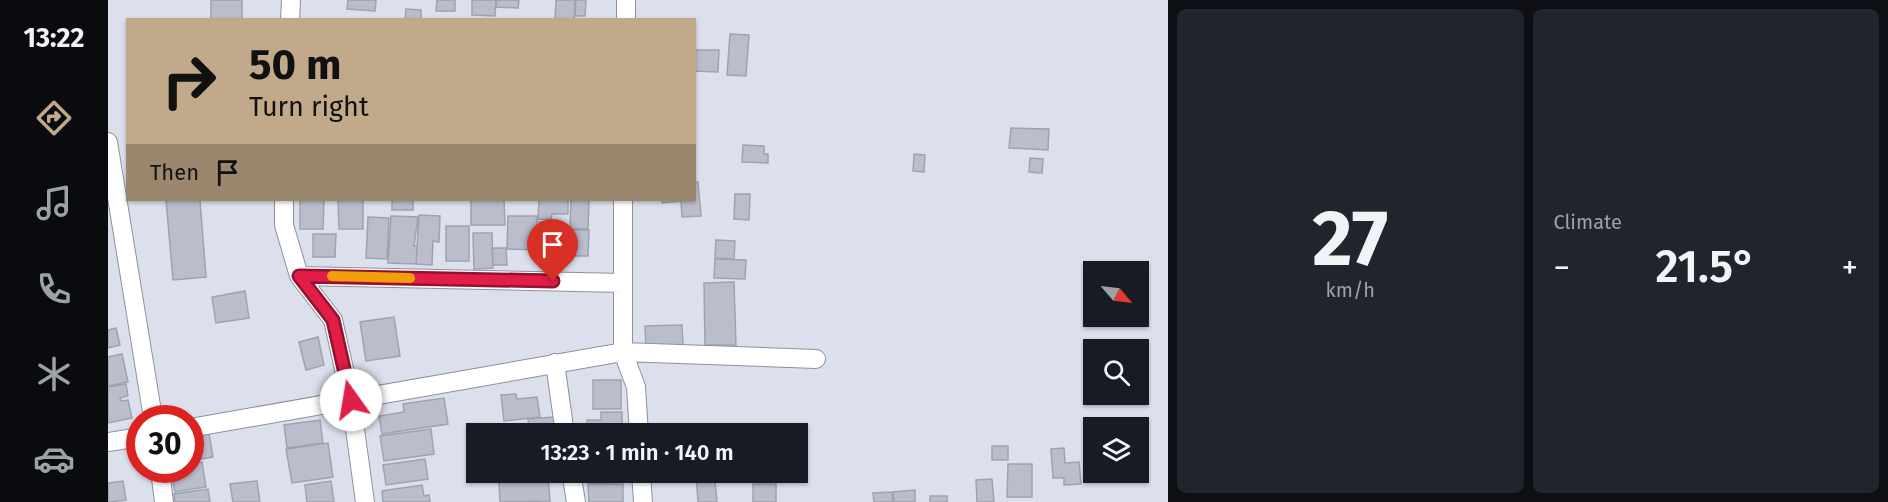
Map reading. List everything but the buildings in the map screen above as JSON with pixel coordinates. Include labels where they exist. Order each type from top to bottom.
[{"type":"street","points":[[290,18],[291,0]]},
{"type":"street","points":[[626,0],[626,18]]},
{"type":"street","points":[[108,142],[151,405]]},
{"type":"street","points":[[284,201],[284,225],[299,276],[333,320],[351,400],[365,502]]},
{"type":"street","points":[[623,201],[623,352],[636,387],[638,423]]},
{"type":"street","points":[[299,276],[623,283]]},
{"type":"street","points":[[204,426],[623,352],[816,360]]},
{"type":"street","points":[[555,363],[563,423]]},
{"type":"street","points":[[108,442],[126,439]]},
{"type":"street","points":[[162,483],[165,502]]},
{"type":"street","points":[[573,483],[576,502]]},
{"type":"street","points":[[642,483],[643,502]]},
{"type":"slow traffic","points":[[332,276],[410,278]]},
{"type":"route","points":[[351,400],[333,320],[299,276],[553,281]]}]
